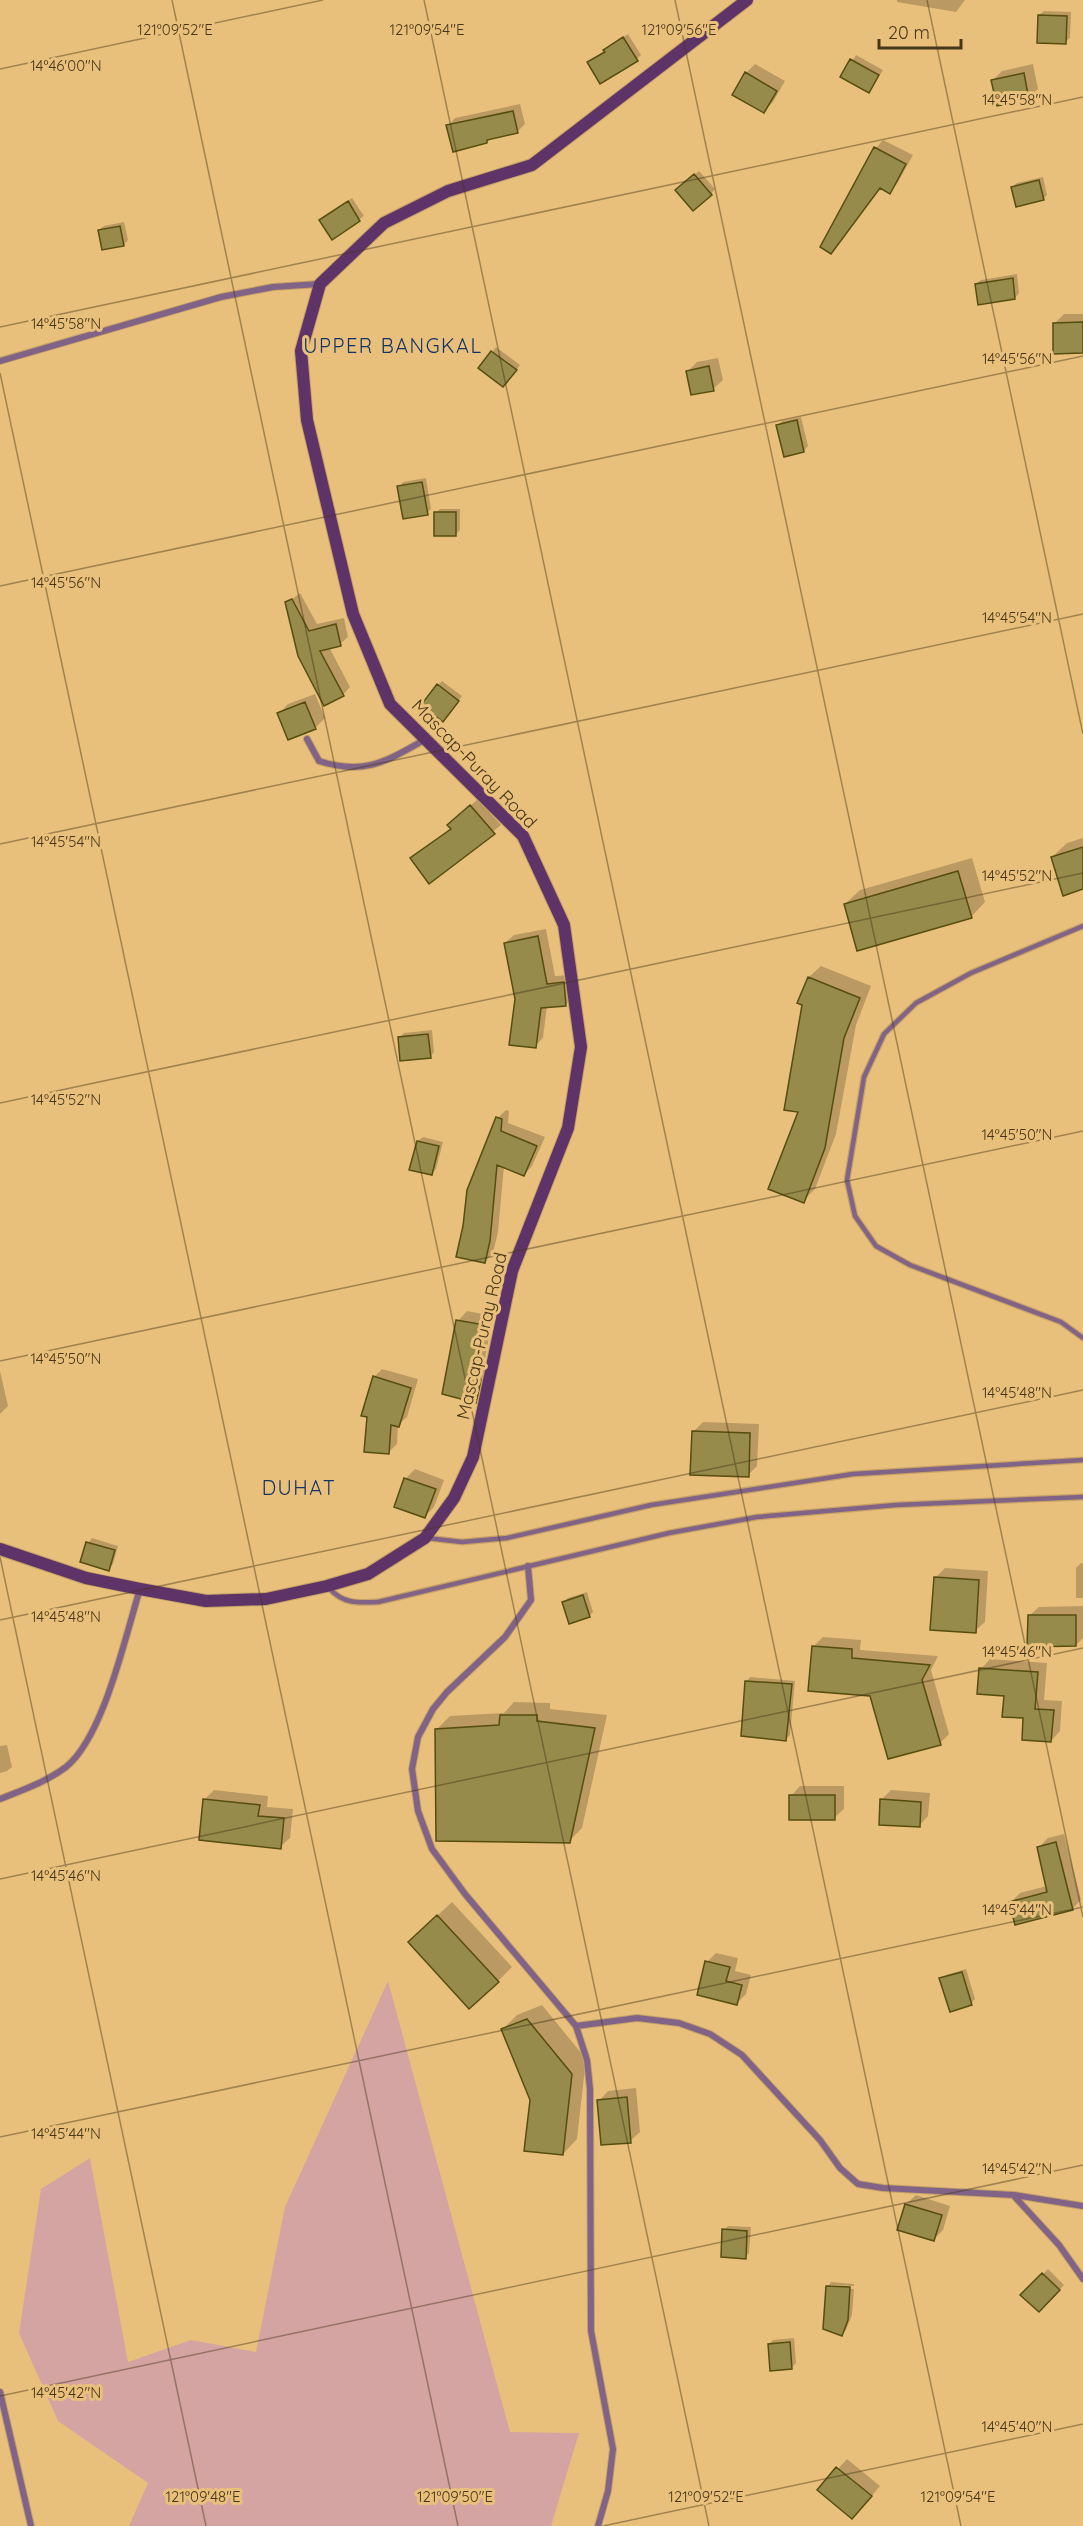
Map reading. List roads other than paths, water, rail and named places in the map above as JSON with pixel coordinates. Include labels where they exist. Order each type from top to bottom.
[{"type":"street","points":[[0,361],[221,297],[273,287],[320,284],[384,223],[448,191],[532,165],[747,0]]},
{"type":"street","name":"Mascap-Puray Road","points":[[0,1549],[86,1578],[206,1601],[266,1599],[327,1586],[368,1574],[425,1538],[454,1498],[473,1457],[512,1271],[568,1128],[581,1047],[564,925],[523,836],[427,738],[390,704],[353,614],[308,420],[301,351],[320,284]]},
{"type":"street","points":[[307,739],[319,761],[354,769],[397,756],[427,738]]},
{"type":"street","points":[[528,1566],[531,1599],[505,1637],[447,1692],[433,1709],[418,1737],[412,1769],[418,1810],[432,1849],[465,1894],[576,2026],[586,2060],[590,2089],[591,2331],[614,2449],[608,2491],[598,2526]]},
{"type":"street","points":[[0,1799],[38,1785],[68,1765],[98,1724],[140,1590]]},
{"type":"street","points":[[576,2026],[637,2018],[679,2023],[710,2034],[742,2055],[820,2140],[840,2168],[858,2184],[883,2188],[1014,2195],[1083,2206]]},
{"type":"street","points":[[1014,2195],[1059,2245],[1083,2279]]},
{"type":"street","points":[[0,2392],[32,2526]]},
{"type":"lane","points":[[1083,926],[971,973],[916,1004],[884,1034],[864,1077],[847,1180],[855,1216],[876,1246],[910,1265],[1061,1322],[1083,1338]]},
{"type":"lane","points":[[425,1538],[462,1542],[507,1538],[651,1505],[854,1474],[1083,1460]]},
{"type":"lane","points":[[327,1586],[338,1598],[353,1603],[378,1602],[669,1533],[757,1517],[896,1505],[1083,1497]]},
{"type":"district","name":"UPPER BANGKAL","points":[[393,346]]},
{"type":"district","name":"DUHAT","points":[[299,1488]]}]
